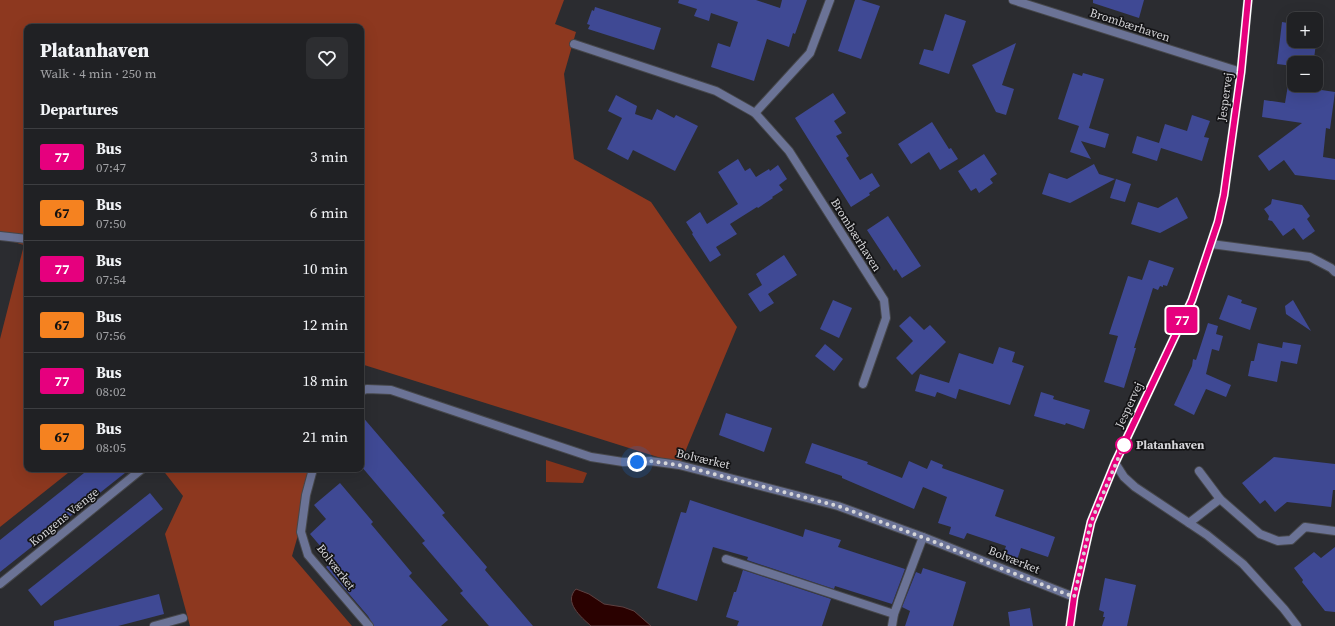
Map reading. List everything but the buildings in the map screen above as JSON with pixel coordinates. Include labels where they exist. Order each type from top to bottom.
[{"type":"street","points":[[755,113],[810,53],[830,0]]},
{"type":"street","name":"Brombærhaven","points":[[1013,0],[1241,72]]},
{"type":"street","name":"Jespervej","points":[[1070,626],[1074,597],[1091,522],[1115,463],[1192,300],[1218,222],[1224,195],[1241,72],[1248,0]]},
{"type":"street","name":"Brombærhaven","points":[[574,44],[716,91],[755,113],[789,151],[884,300],[886,318],[863,384]]},
{"type":"street","points":[[0,236],[24,239]]},
{"type":"street","points":[[1211,244],[1310,257],[1331,268],[1335,272]]},
{"type":"street","name":"Bolværket","points":[[364,390],[391,390],[591,457],[623,462],[650,461],[679,465],[838,506],[922,537],[1074,597]]},
{"type":"street","points":[[1115,463],[1124,477],[1135,487],[1207,535],[1243,564],[1284,609],[1297,626]]},
{"type":"street","points":[[1199,471],[1220,499],[1260,534],[1278,541],[1291,540],[1305,527],[1335,530]]},
{"type":"street","name":"Kongens Vænge","points":[[0,584],[138,472]]},
{"type":"street","name":"Bolværket","points":[[312,472],[306,495],[301,532],[308,555],[369,626]]},
{"type":"street","points":[[1189,523],[1220,499]]},
{"type":"street","points":[[892,626],[894,614],[922,537]]},
{"type":"street","points":[[726,559],[894,614]]},
{"type":"street","points":[[154,626],[183,618]]},
{"type":"shaded area","points":[[0,0],[564,0],[555,24],[576,32],[564,74],[574,159],[651,202],[737,327],[680,464],[364,365],[364,24],[24,24],[24,245],[0,238]]},
{"type":"shaded area","points":[[24,245],[24,472],[69,472],[0,527],[0,339]]},
{"type":"shaded area","points":[[546,460],[587,473],[583,483],[546,482]]},
{"type":"shaded area","points":[[164,472],[316,472],[292,556],[352,626],[190,626],[165,534],[183,496]]},
{"type":"shaded area","points":[[576,589],[589,594],[604,604],[623,607],[634,611],[651,626],[591,626],[578,614],[572,604],[571,599]]},
{"type":"bus line","name":"77","points":[[1070,626],[1074,597],[1091,522],[1115,463],[1192,300],[1218,222],[1224,195],[1241,72],[1248,0]]},
{"type":"place","name":"Platanhaven","points":[[1124,445]]},
{"type":"route","points":[[637,462],[650,461],[679,465],[838,506],[922,537],[1074,597],[1091,522],[1126,440],[1124,445]]}]
